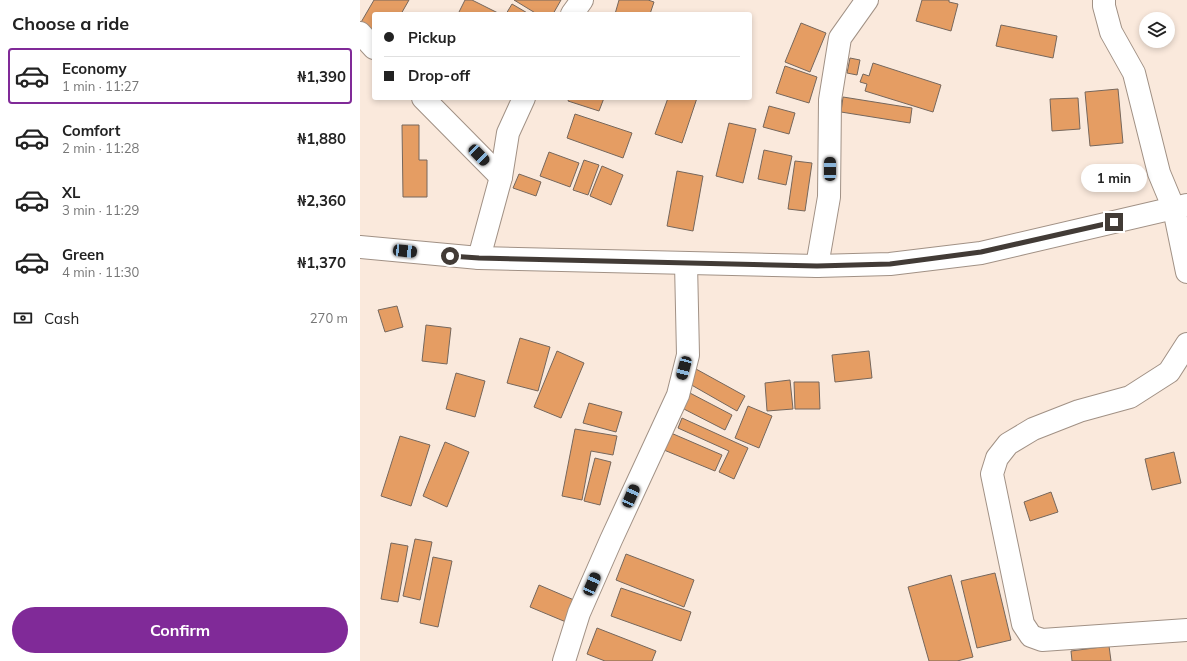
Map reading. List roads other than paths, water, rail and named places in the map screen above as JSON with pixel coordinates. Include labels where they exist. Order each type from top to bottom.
[{"type":"street","points":[[573,12],[582,0]]},
{"type":"street","points":[[817,266],[829,197],[830,100],[840,38],[867,0]]},
{"type":"street","points":[[1100,2],[1111,32],[1134,73],[1159,173],[1180,207],[1187,272]]},
{"type":"street","points":[[360,33],[372,46]]},
{"type":"street","points":[[425,100],[501,177]]},
{"type":"street","points":[[479,258],[501,177],[508,133],[523,100]]},
{"type":"street","points":[[360,247],[479,258],[817,266],[890,264],[981,252],[1180,207]]},
{"type":"street","points":[[564,661],[579,613],[678,395],[688,355],[686,263]]},
{"type":"street","points":[[1187,344],[1169,372],[1130,397],[1079,411],[1033,429],[1008,444],[997,458],[992,474],[1023,624],[1031,636],[1042,640],[1187,630]]}]
